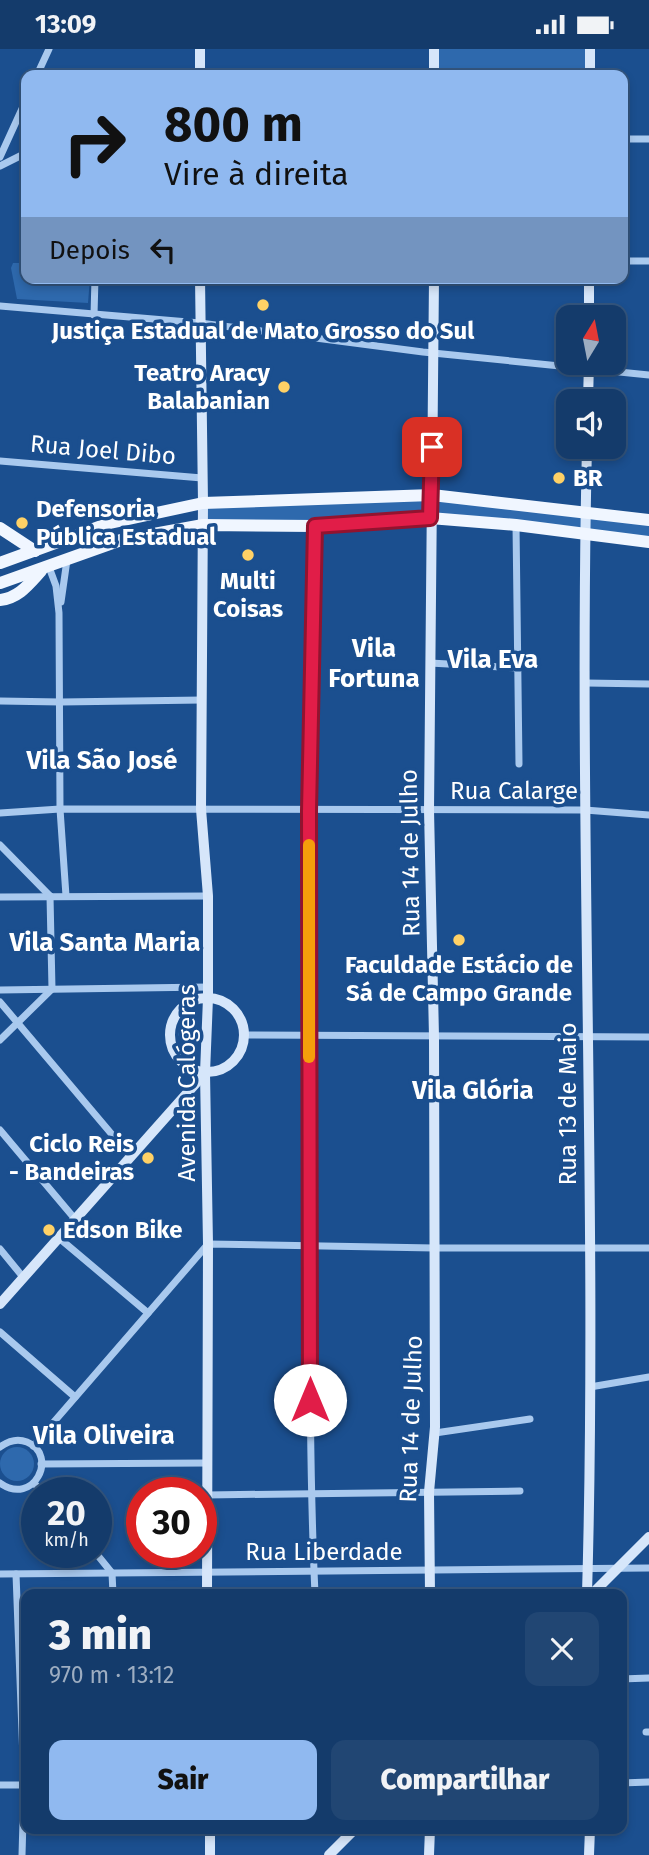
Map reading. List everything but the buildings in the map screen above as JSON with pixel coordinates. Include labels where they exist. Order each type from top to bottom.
[{"type":"main road","points":[[0,563],[129,517],[203,503],[432,495],[649,520]]},
{"type":"main road","points":[[0,583],[121,540],[203,525],[315,526],[430,518],[516,525],[649,542]]},
{"type":"main road","points":[[0,528],[35,551]]},
{"type":"main road","points":[[0,600],[18,595],[47,568]]},
{"type":"street","points":[[39,70],[49,49]]},
{"type":"street","points":[[200,49],[200,70]]},
{"type":"street","points":[[434,49],[434,70]]},
{"type":"street","points":[[590,49],[590,70]]},
{"type":"street","points":[[0,157],[21,111]]},
{"type":"street","points":[[628,139],[649,139]]},
{"type":"street","points":[[0,166],[21,156]]},
{"type":"street","points":[[628,261],[649,261]]},
{"type":"street","points":[[94,315],[95,284]]},
{"type":"street","name":"Avenida Calógeras","points":[[200,284],[203,503],[201,809],[208,896],[205,1073],[208,1244],[207,1477]]},
{"type":"street","name":"Rua 14 de Julho","points":[[430,1589],[429,1492],[435,1433],[434,1037],[429,810],[433,284]]},
{"type":"street","points":[[589,284],[589,305]]},
{"type":"street","points":[[0,306],[200,323],[433,353],[556,362]]},
{"type":"street","points":[[626,371],[649,375]]},
{"type":"street","name":"Rua 13 de Maio","points":[[587,459],[585,810],[590,1037],[590,1589]]},
{"type":"street","name":"Rua Joel Dibo","points":[[0,461],[202,478]]},
{"type":"street","points":[[516,525],[519,764]]},
{"type":"street","points":[[315,526],[309,811],[311,1493],[315,1589]]},
{"type":"street","points":[[59,613],[67,560]]},
{"type":"street","points":[[47,568],[56,586],[59,613],[60,809],[66,896]]},
{"type":"street","points":[[430,663],[519,669]]},
{"type":"street","points":[[586,683],[649,684]]},
{"type":"street","points":[[0,701],[202,700]]},
{"type":"street","name":"Rua Calarge","points":[[0,813],[60,809],[585,810],[649,815]]},
{"type":"street","points":[[0,845],[50,896],[52,989],[0,1040]]},
{"type":"street","points":[[0,897],[208,896]]},
{"type":"street","points":[[0,990],[208,993],[237,1014],[244,1035],[237,1058],[228,1066],[205,1073],[183,1065],[175,1056],[169,1034],[177,1012],[186,1004],[208,993]]},
{"type":"street","points":[[0,1002],[131,1157]]},
{"type":"street","points":[[244,1035],[649,1037]]},
{"type":"street","points":[[0,1304],[205,1073]]},
{"type":"street","points":[[0,1130],[75,1219]]},
{"type":"street","points":[[59,1238],[148,1313]]},
{"type":"street","points":[[33,1445],[208,1244],[649,1248]]},
{"type":"street","points":[[0,1249],[23,1277]]},
{"type":"street","points":[[0,1332],[75,1397]]},
{"type":"street","points":[[590,1387],[649,1377]]},
{"type":"street","points":[[435,1433],[530,1419]]},
{"type":"street","points":[[0,1447],[16,1440],[33,1445],[40,1456],[39,1477]]},
{"type":"street","points":[[41,1464],[207,1463]]},
{"type":"street","points":[[0,1483],[6,1487],[21,1489]]},
{"type":"street","points":[[217,1495],[520,1491]]},
{"type":"street","points":[[595,1589],[649,1537]]},
{"type":"street","points":[[108,1568],[112,1573],[113,1589]]},
{"type":"street","name":"Avenida Calógeras","points":[[206,1568],[207,1589]]},
{"type":"street","name":"Rua Liberdade","points":[[0,1574],[649,1568]]},
{"type":"street","points":[[16,1574],[21,1691]]},
{"type":"street","points":[[627,1679],[649,1678]]},
{"type":"street","points":[[627,1783],[649,1782]]},
{"type":"street","points":[[0,1785],[21,1785]]},
{"type":"street","points":[[22,1855],[23,1834]]},
{"type":"street","points":[[210,1834],[210,1855]]},
{"type":"street","points":[[329,1855],[350,1834]]},
{"type":"street","points":[[429,1855],[430,1834]]},
{"type":"street","points":[[589,1855],[590,1834]]},
{"type":"shaded area","points":[[434,49],[590,49],[590,70],[434,70]]},
{"type":"shaded area","points":[[13,263],[21,263],[21,284],[90,284],[88,303],[17,299],[11,268]]},
{"type":"shaded area","points":[[432,495],[649,520],[649,542],[451,519],[203,525],[203,503]]},
{"type":"shaded area","points":[[195,1019],[197,1047],[188,1045],[178,1035],[178,1030]]},
{"type":"shaded area","points":[[17,1447],[29,1452],[34,1464],[29,1476],[21,1477],[17,1481],[5,1476],[0,1464],[5,1452]]},
{"type":"slow traffic","points":[[309,845],[309,1057]]},
{"type":"place","name":"Justiça Estadual de Mato Grosso do Sul","points":[[263,305]]},
{"type":"place","name":"Teatro Aracy Balabanian","points":[[284,387]]},
{"type":"place","name":"BR","points":[[559,478]]},
{"type":"place","name":"Defensoria Pública Estadual","points":[[22,523]]},
{"type":"place","name":"Multi Coisas","points":[[248,555]]},
{"type":"place","name":"Faculdade Estácio de Sá de Campo Grande","points":[[459,940]]},
{"type":"place","name":"Ciclo Reis - Bandeiras","points":[[148,1158]]},
{"type":"place","name":"Edson Bike","points":[[49,1230]]},
{"type":"district","name":"Vila Eva","points":[[493,659]]},
{"type":"district","name":"Vila Fortuna","points":[[374,662]]},
{"type":"district","name":"Vila São José","points":[[102,760]]},
{"type":"district","name":"Vila Santa Maria","points":[[105,942]]},
{"type":"district","name":"Vila Glória","points":[[473,1090]]},
{"type":"district","name":"Vila Oliveira","points":[[104,1435]]},
{"type":"route","points":[[310,1400],[309,811],[315,526],[430,518],[432,447]]}]
